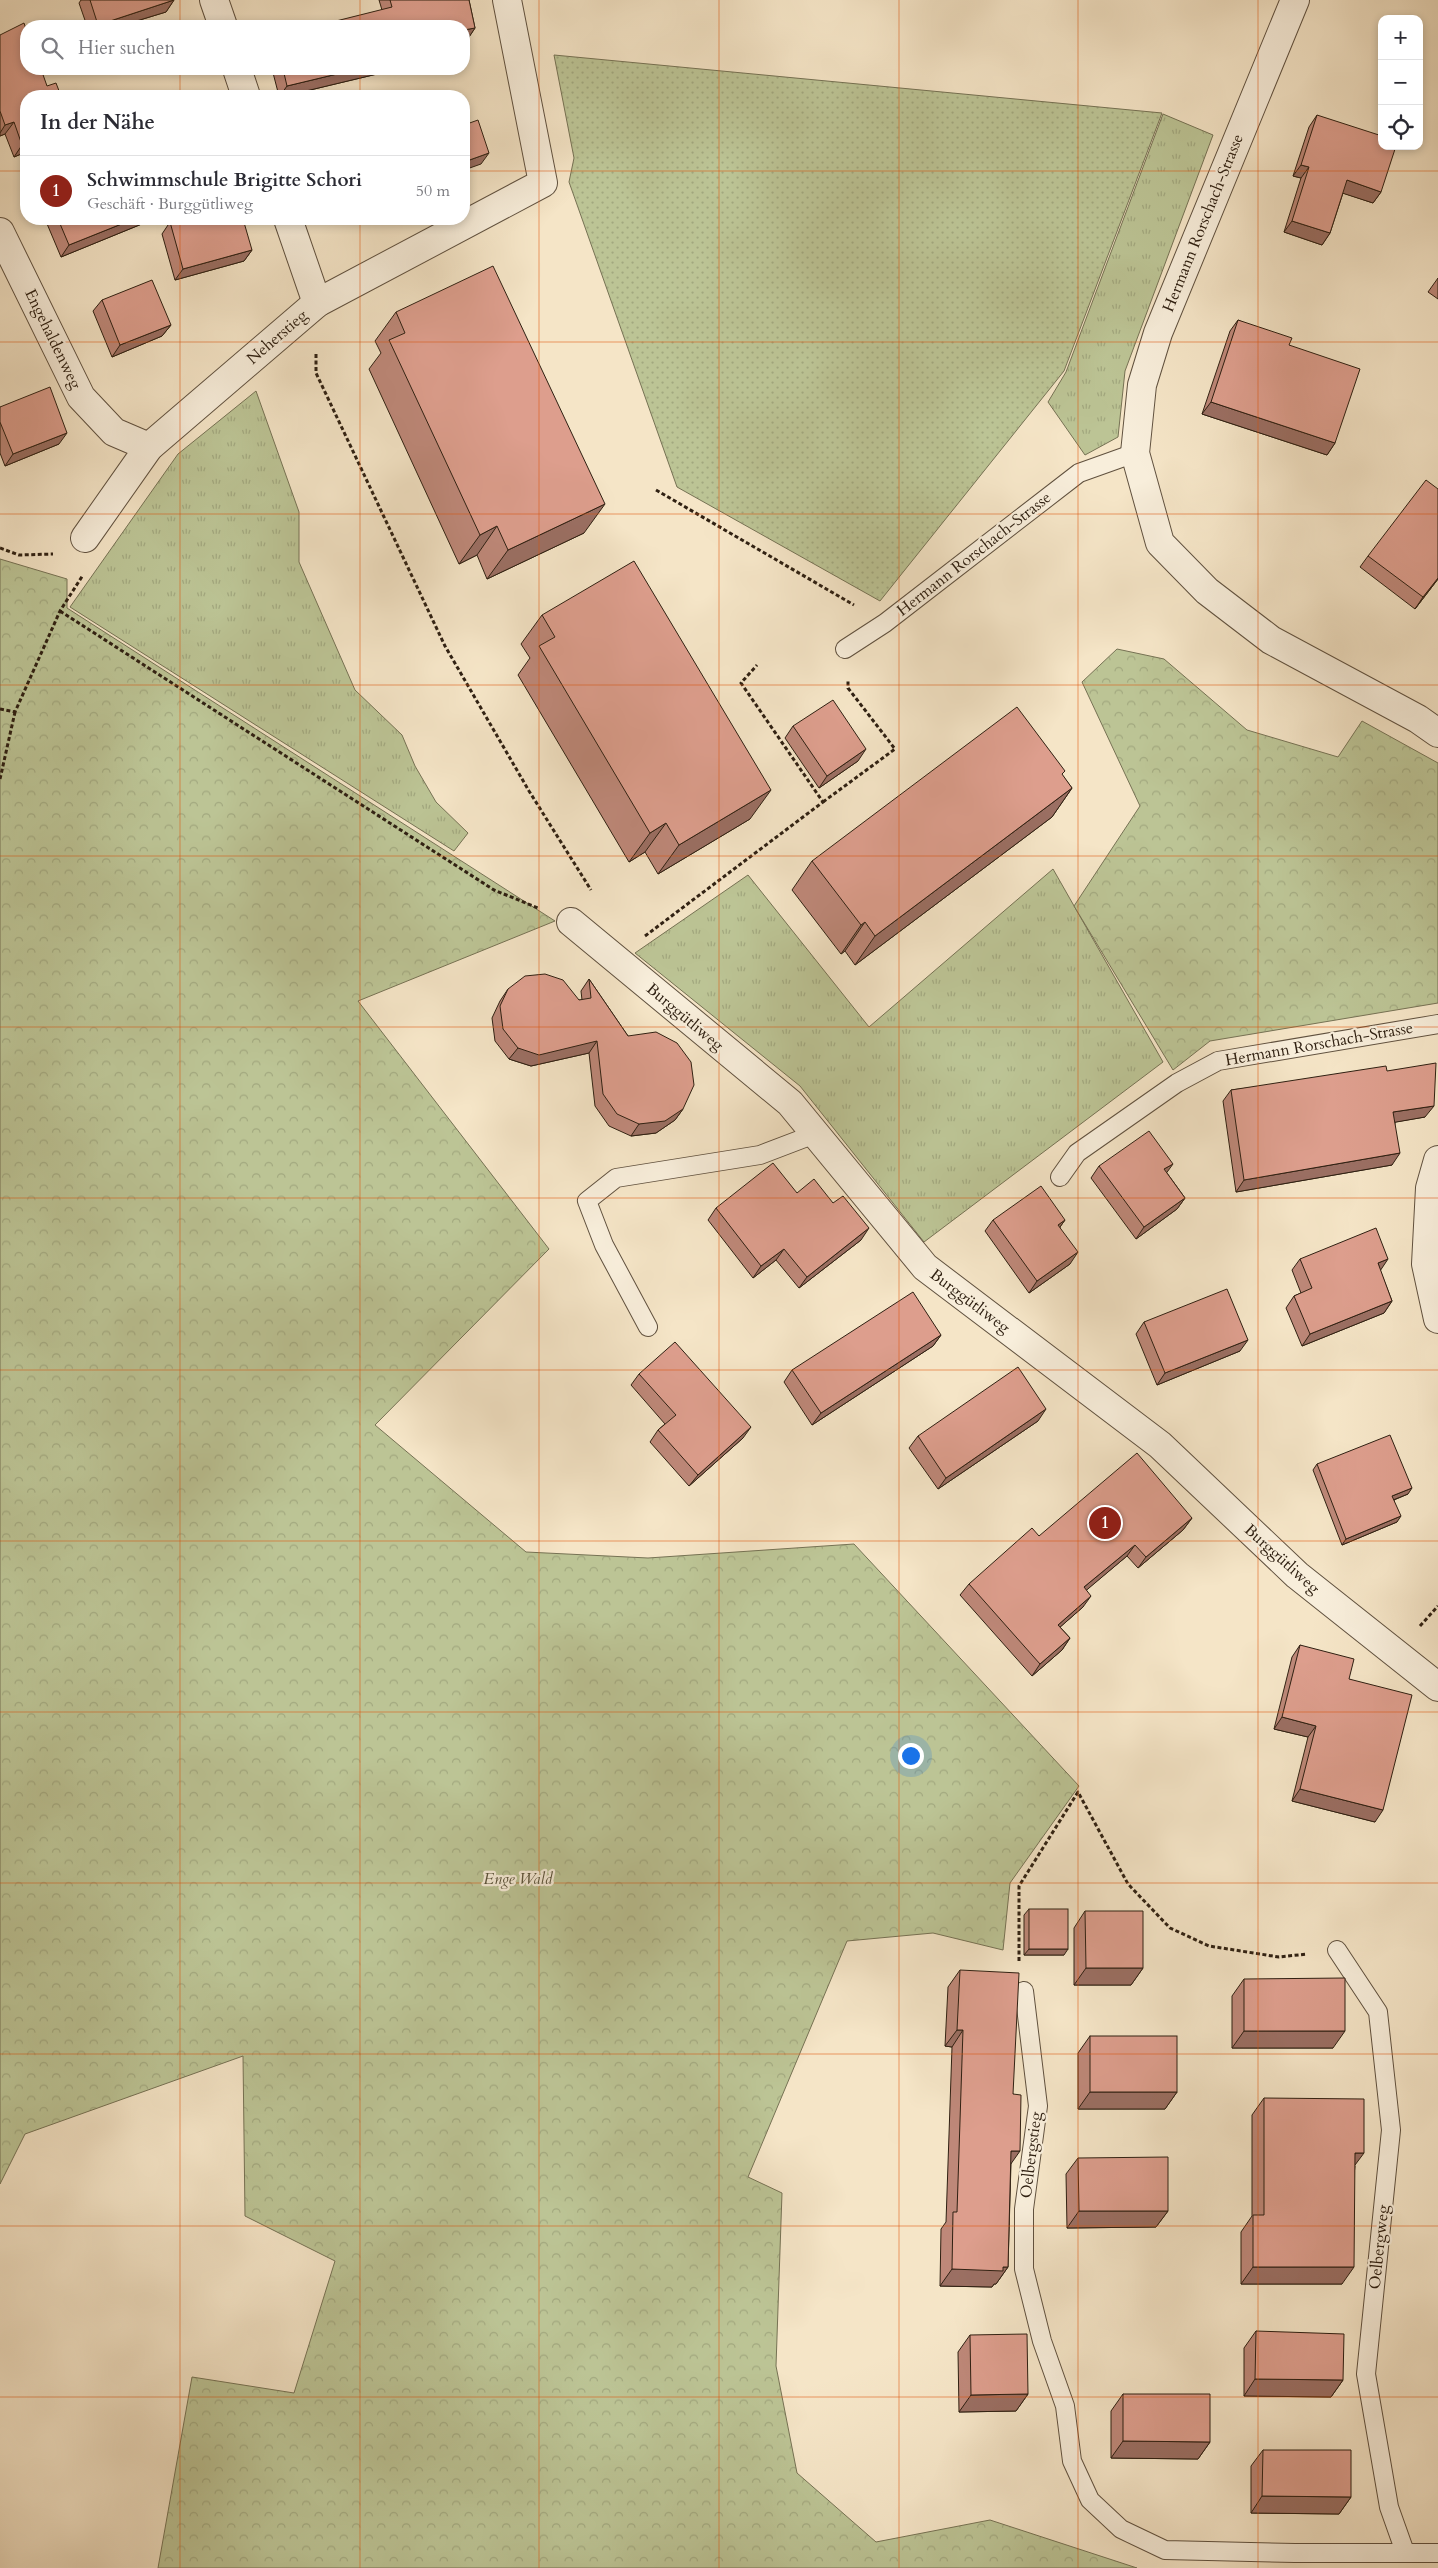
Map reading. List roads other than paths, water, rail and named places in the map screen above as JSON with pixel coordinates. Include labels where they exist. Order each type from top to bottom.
[{"type":"street","points":[[214,0],[221,20]]},
{"type":"street","name":"Neherstieg","points":[[470,222],[543,183],[507,0]]},
{"type":"street","name":"Hermann Rorschach-Strasse","points":[[1295,0],[1158,333],[1142,385],[1135,453],[1160,543],[1207,591],[1271,640],[1418,719],[1438,733]]},
{"type":"street","points":[[239,75],[244,90]]},
{"type":"street","points":[[290,225],[317,303]]},
{"type":"street","name":"Neherstieg","points":[[85,538],[149,447],[317,303],[464,225]]},
{"type":"street","name":"Engehaldenweg","points":[[0,232],[81,397],[114,432],[149,447]]},
{"type":"street","name":"Burggütliweg","points":[[570,922],[790,1103],[925,1267],[1160,1445],[1298,1575],[1395,1655],[1438,1687]]},
{"type":"street","points":[[1438,1160],[1430,1188],[1426,1264],[1438,1319]]},
{"type":"lane","name":"Hermann Rorschach-Strasse","points":[[844,649],[885,623],[1079,473],[1135,453]]},
{"type":"lane","name":"Hermann Rorschach-Strasse","points":[[1060,1177],[1078,1153],[1177,1084],[1218,1061],[1438,1024]]},
{"type":"lane","points":[[648,1327],[604,1245],[587,1201],[616,1178],[760,1155],[815,1134]]},
{"type":"lane","name":"Oelbergweg","points":[[1337,1950],[1378,2012],[1390,2130],[1366,2374],[1389,2507],[1405,2552]]},
{"type":"lane","name":"Oelbergstieg","points":[[1024,1991],[1038,2106],[1024,2209],[1024,2269],[1042,2340],[1065,2406],[1072,2462],[1090,2500],[1121,2529],[1165,2550],[1295,2553],[1438,2553]]},
{"type":"place","name":"Schwimmschule Brigitte Schori","points":[[1105,1523]]},
{"type":"park label","name":"Enge Wald","points":[[518,1879]]}]
